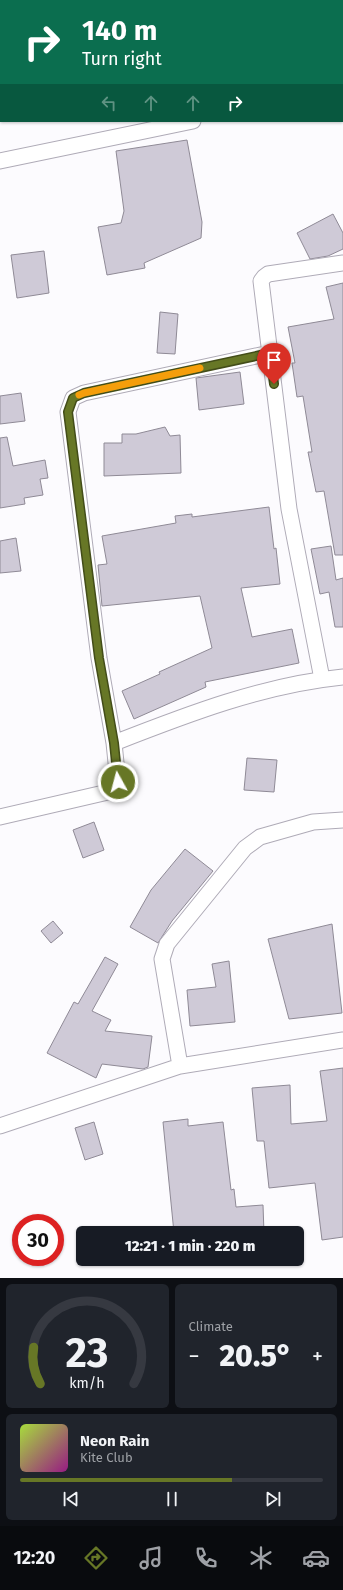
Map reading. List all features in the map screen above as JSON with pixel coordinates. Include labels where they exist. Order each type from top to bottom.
[{"type":"street","points":[[0,161],[188,122]]},
{"type":"street","points":[[322,679],[289,509],[261,281],[264,276],[268,274],[343,263]]},
{"type":"street","points":[[0,817],[108,792],[115,788],[118,782],[114,743],[99,658],[68,412],[73,398],[84,393],[270,353]]},
{"type":"street","points":[[114,743],[186,714],[256,693],[322,679],[343,677]]},
{"type":"street","points":[[180,1066],[162,959],[167,944],[253,840],[260,836],[313,822],[343,820]]},
{"type":"street","points":[[0,1126],[180,1066],[343,1040]]},
{"type":"building","points":[[187,140],[202,222],[201,238],[144,263],[145,268],[107,275],[98,227],[121,223],[124,211],[116,151]]},
{"type":"building","points":[[333,214],[343,233],[343,249],[328,256],[310,259],[297,233]]},
{"type":"building","points":[[44,251],[49,293],[17,298],[11,255]]},
{"type":"building","points":[[343,283],[343,555],[335,555],[324,491],[316,492],[308,452],[312,452],[303,396],[297,397],[292,363],[295,363],[288,327],[334,319],[326,287]]},
{"type":"building","points":[[160,312],[178,314],[175,354],[157,353]]},
{"type":"building","points":[[240,372],[244,404],[199,410],[196,378]]},
{"type":"building","points":[[21,393],[25,421],[0,424],[0,396]]},
{"type":"building","points":[[165,427],[170,436],[180,435],[181,473],[104,476],[104,443],[122,443],[122,434],[136,434]]},
{"type":"building","points":[[7,437],[13,466],[45,460],[48,478],[40,479],[43,495],[24,498],[25,504],[0,508],[0,438]]},
{"type":"building","points":[[269,507],[280,584],[241,588],[252,637],[292,629],[299,663],[205,682],[206,687],[134,719],[122,691],[212,648],[200,596],[102,606],[98,565],[107,564],[102,536],[176,523],[175,516],[192,514],[192,517]]},
{"type":"building","points":[[16,538],[21,571],[0,573],[0,541]]},
{"type":"building","points":[[331,546],[336,580],[343,578],[343,627],[335,627],[329,592],[320,594],[311,549]]},
{"type":"building","points":[[247,758],[277,760],[274,792],[244,790]]},
{"type":"building","points":[[94,822],[104,850],[83,858],[73,830]]},
{"type":"building","points":[[185,849],[213,871],[172,921],[158,943],[130,927],[151,890]]},
{"type":"building","points":[[53,921],[63,933],[51,943],[41,931]]},
{"type":"building","points":[[332,924],[342,1013],[289,1019],[268,939]]},
{"type":"building","points":[[105,957],[118,964],[92,1011],[111,1020],[105,1031],[152,1036],[148,1067],[143,1069],[102,1064],[96,1078],[47,1053],[74,1002],[78,1004]]},
{"type":"building","points":[[229,961],[235,1022],[190,1026],[187,990],[216,987],[212,964]]},
{"type":"building","points":[[343,1068],[343,1237],[322,1240],[315,1183],[269,1188],[264,1141],[257,1141],[252,1088],[290,1085],[291,1124],[327,1121],[320,1071]]},
{"type":"building","points":[[188,1119],[188,1126],[223,1122],[231,1190],[234,1189],[236,1207],[263,1205],[264,1226],[173,1226],[163,1122]]},
{"type":"building","points":[[94,1122],[103,1154],[85,1160],[75,1128]]},
{"type":"slow traffic","points":[[79,395],[200,368]]},
{"type":"route","points":[[118,782],[114,743],[99,658],[68,412],[73,398],[84,393],[270,353],[274,384]]}]
